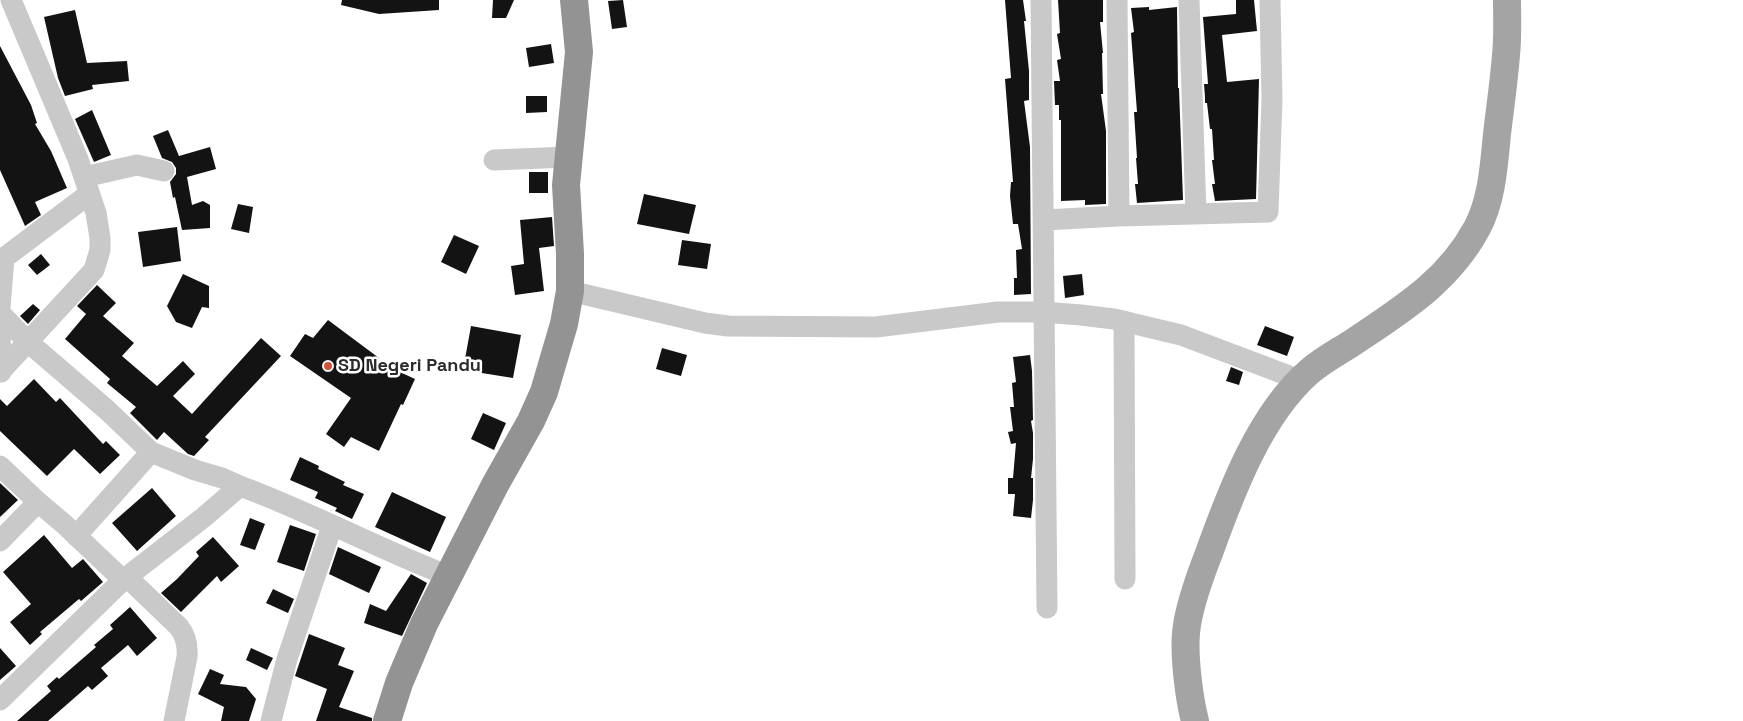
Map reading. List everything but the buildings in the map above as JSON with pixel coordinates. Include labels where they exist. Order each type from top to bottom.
[{"type":"highway","points":[[387,721],[407,662],[544,392],[564,324],[570,291],[566,185],[579,52],[574,0]]},
{"type":"main road","points":[[1195,721],[1190,692],[1186,632],[1196,590],[1231,491],[1268,423],[1300,380],[1323,361],[1437,282],[1464,250],[1478,227],[1487,206],[1494,159],[1506,53],[1507,0]]},
{"type":"street","points":[[0,372],[94,270],[100,250],[96,213],[78,159],[11,0]]},
{"type":"street","points":[[1041,0],[1047,608]]},
{"type":"street","points":[[1117,0],[1119,216]]},
{"type":"street","points":[[1189,0],[1196,214]]},
{"type":"street","points":[[1044,220],[1268,212],[1272,100],[1270,0]]},
{"type":"street","points":[[494,160],[568,157]]},
{"type":"street","points":[[0,308],[2,264],[86,186],[134,166],[145,166],[164,171]]},
{"type":"street","points":[[570,291],[705,323],[750,327],[876,327],[998,312],[1043,312],[1081,315],[1124,321],[1181,335],[1300,380]]},
{"type":"street","points":[[0,313],[28,342],[107,410],[152,452],[264,495],[409,561],[449,576]]},
{"type":"street","points":[[1124,321],[1125,579]]},
{"type":"street","points":[[0,333],[0,372]]},
{"type":"street","points":[[76,536],[152,452]]},
{"type":"street","points":[[0,466],[179,627],[185,636],[188,646],[174,721]]},
{"type":"street","points":[[0,700],[125,578],[204,517],[240,486]]},
{"type":"street","points":[[0,541],[38,502]]},
{"type":"street","points":[[271,721],[287,659],[332,526]]},
{"type":"place","name":"SD Negeri Pandu","points":[[328,366]]}]
